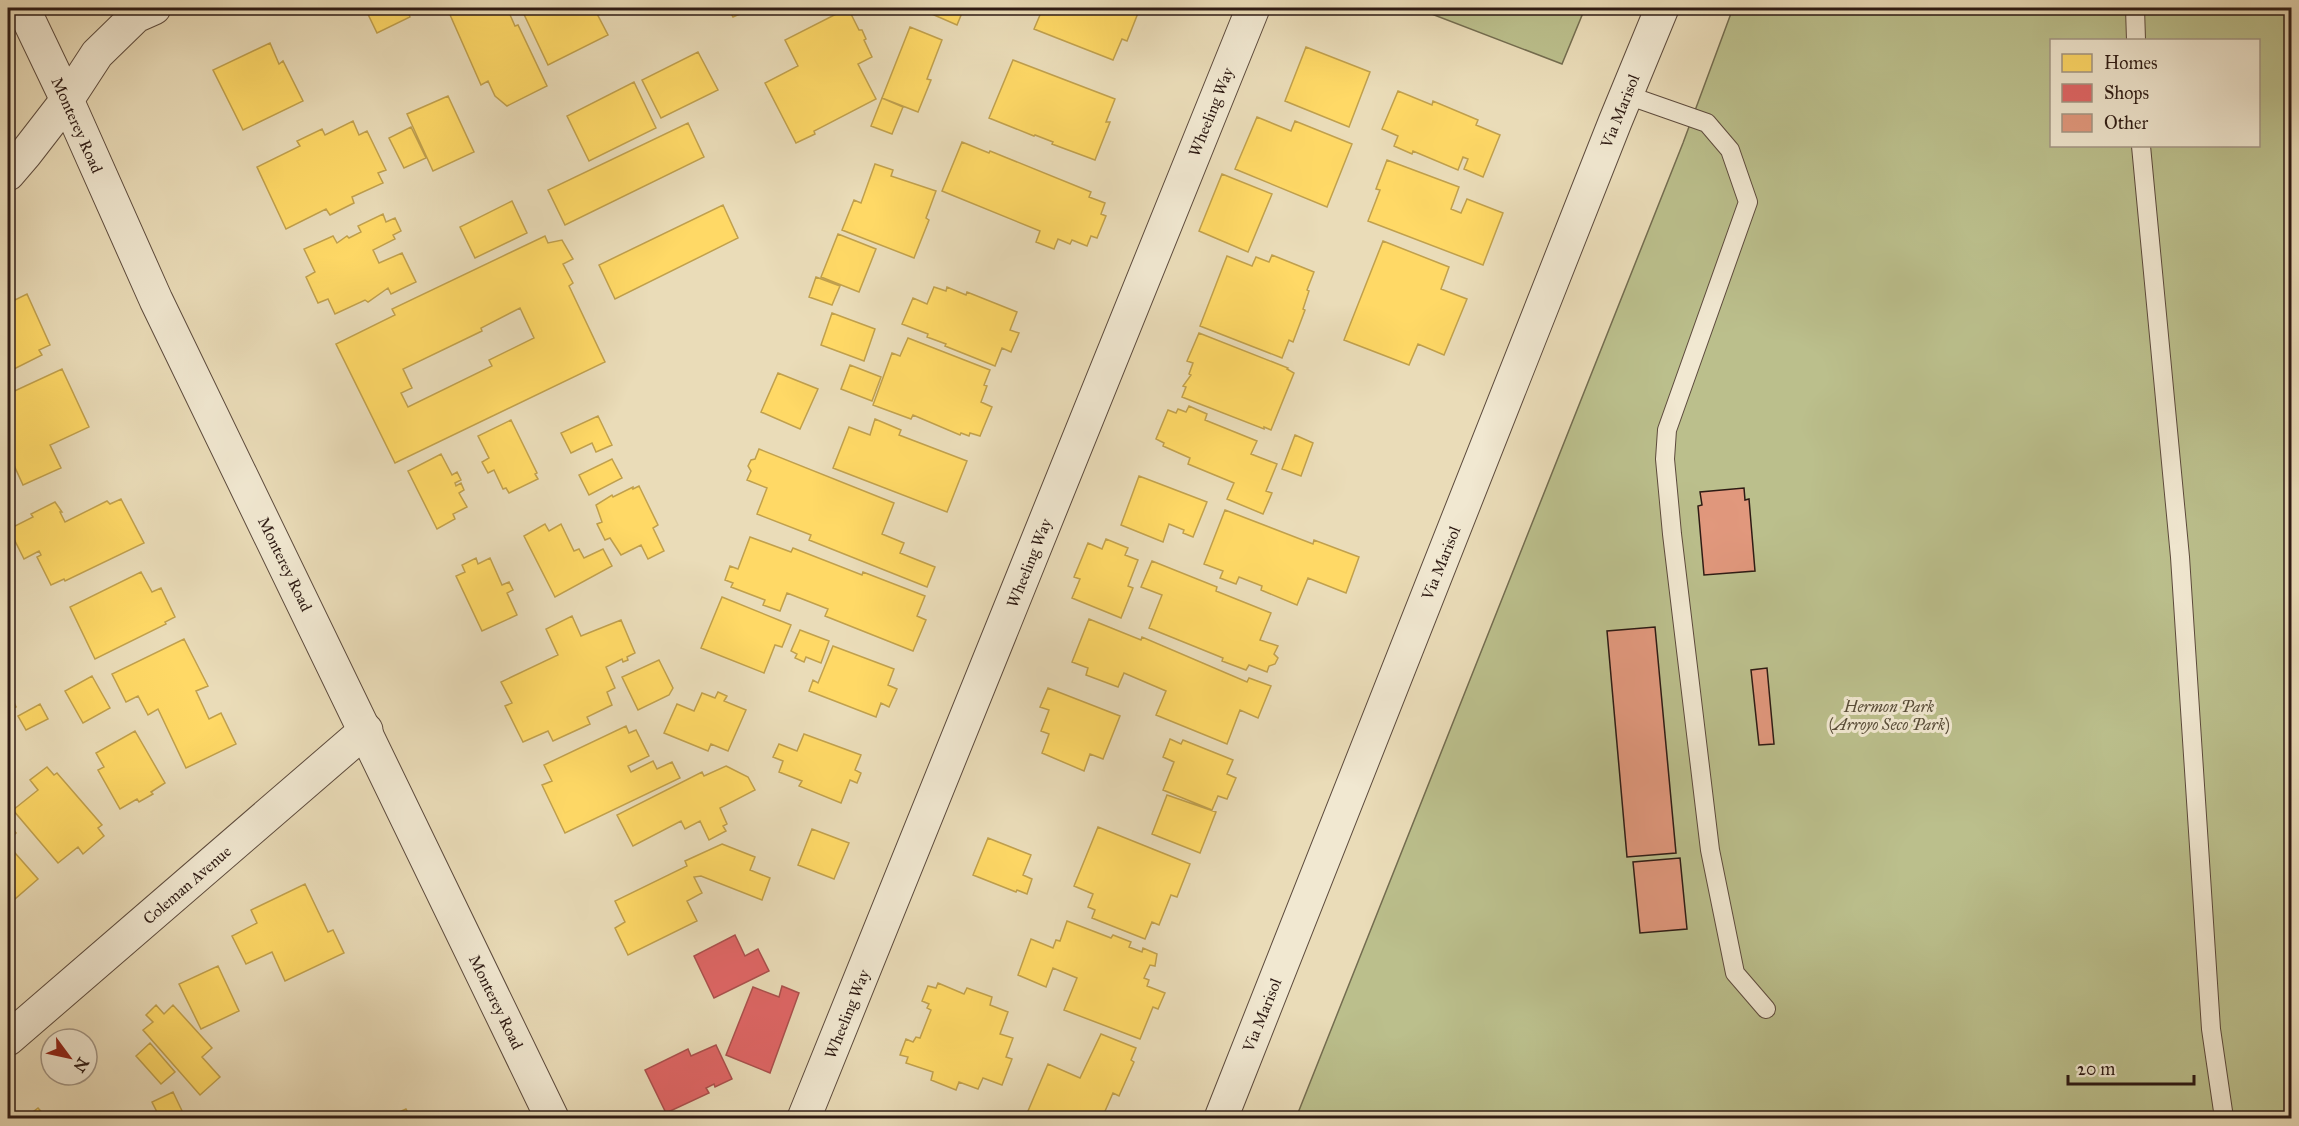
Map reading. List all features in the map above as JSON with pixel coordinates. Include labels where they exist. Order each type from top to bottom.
[{"type":"street","name":"Monterey Road","points":[[23,8],[67,100],[156,300],[366,730],[552,1119]]},
{"type":"street","points":[[8,174],[67,100],[97,54],[136,16],[154,8]]},
{"type":"street","name":"Wheeling Way","points":[[804,1119],[1253,8]]},
{"type":"street","name":"Via Marisol","points":[[1221,1119],[1662,8]]},
{"type":"street","name":"Coleman Avenue","points":[[8,1039],[366,730]]},
{"type":"lane","points":[[2135,8],[2136,39]]},
{"type":"lane","points":[[1627,94],[1707,123],[1730,150],[1748,202],[1667,430],[1665,459],[1710,850],[1735,974],[1766,1009]]},
{"type":"lane","points":[[2141,147],[2180,557],[2211,1029],[2224,1119]]},
{"type":"green space","points":[[1416,8],[1585,8],[1562,64]]},
{"type":"green space","name":"Hermon Park (Arroyo Seco Park)","points":[[1733,8],[2291,8],[2291,1118],[1296,1118],[1683,143]]},
{"type":"building: Homes","points":[[365,8],[406,8],[410,17],[377,33]]},
{"type":"building: Homes","points":[[447,8],[507,8],[515,26],[518,25],[547,86],[507,106],[495,96],[488,81],[481,85]]},
{"type":"building: Homes","points":[[521,8],[594,8],[608,35],[548,65]]},
{"type":"building: Homes","points":[[728,8],[753,8],[733,17]]},
{"type":"building: Homes","points":[[848,8],[859,30],[862,30],[872,57],[858,64],[876,99],[814,131],[815,134],[796,143],[765,83],[798,66],[785,40]]},
{"type":"building: Homes","points":[[918,8],[964,8],[957,25]]},
{"type":"building: Homes","points":[[1043,8],[1140,8],[1127,41],[1122,39],[1113,60],[1034,29]]},
{"type":"building: Homes","points":[[910,27],[942,40],[927,79],[931,80],[918,112],[882,98]]},
{"type":"building: Homes","points":[[270,43],[279,64],[283,61],[303,101],[243,130],[213,70]]},
{"type":"building: Homes","points":[[1306,47],[1370,72],[1349,127],[1285,101]]},
{"type":"building: Homes","points":[[698,52],[718,90],[661,118],[642,80]]},
{"type":"building: Homes","points":[[1013,60],[1115,99],[1106,122],[1110,122],[1095,160],[989,118]]},
{"type":"building: Homes","points":[[634,82],[656,128],[589,161],[567,116]]},
{"type":"building: Homes","points":[[1398,91],[1432,105],[1433,101],[1478,120],[1476,125],[1500,135],[1483,177],[1464,169],[1468,159],[1463,157],[1458,170],[1413,151],[1412,154],[1394,146],[1398,136],[1382,129]]},
{"type":"building: Homes","points":[[448,96],[474,152],[433,171],[407,114]]},
{"type":"building: Homes","points":[[882,98],[903,107],[892,134],[871,126]]},
{"type":"building: Homes","points":[[1257,117],[1291,131],[1295,121],[1352,144],[1327,207],[1235,169]]},
{"type":"building: Homes","points":[[353,121],[359,135],[367,131],[386,170],[378,173],[383,183],[352,197],[354,203],[330,215],[326,209],[286,229],[257,167],[300,146],[297,141],[322,129],[325,135]]},
{"type":"building: Homes","points":[[688,123],[704,157],[565,225],[548,190]]},
{"type":"building: Homes","points":[[411,127],[426,158],[404,168],[389,138]]},
{"type":"building: Homes","points":[[962,142],[1091,192],[1089,197],[1105,203],[1101,214],[1106,216],[1097,238],[1091,236],[1087,246],[1072,240],[1070,244],[1058,239],[1054,249],[1036,242],[1040,231],[942,191]]},
{"type":"building: Homes","points":[[1387,160],[1459,187],[1451,209],[1461,213],[1467,199],[1503,213],[1483,265],[1368,221],[1380,190],[1376,189]]},
{"type":"building: Homes","points":[[875,164],[893,170],[891,176],[936,191],[926,218],[929,220],[914,258],[842,230],[854,200],[861,203]]},
{"type":"building: Homes","points":[[1222,174],[1272,194],[1248,252],[1199,231]]},
{"type":"building: Homes","points":[[512,201],[527,233],[475,258],[460,227]]},
{"type":"building: Homes","points":[[723,205],[738,238],[615,299],[599,265]]},
{"type":"building: Homes","points":[[383,214],[386,222],[395,218],[401,231],[393,235],[395,239],[373,250],[379,263],[402,253],[416,282],[391,294],[388,288],[368,302],[365,300],[335,314],[328,299],[318,303],[306,277],[315,272],[304,249],[333,236],[337,243],[347,236],[349,238],[361,232],[358,226]]},
{"type":"building: Homes","points":[[838,234],[876,249],[859,292],[821,277]]},
{"type":"building: Homes","points":[[545,236],[548,243],[562,240],[573,259],[563,264],[573,283],[569,286],[605,362],[395,463],[336,344],[395,315],[392,309]],"holes":[[[520,308],[534,338],[489,360],[492,366],[408,407],[401,393],[412,388],[403,369],[482,331],[481,328]]]},
{"type":"building: Homes","points":[[1383,241],[1449,267],[1441,289],[1467,299],[1444,355],[1418,344],[1409,365],[1344,340]]},
{"type":"building: Homes","points":[[1272,255],[1314,272],[1307,290],[1309,291],[1303,309],[1305,310],[1293,342],[1289,340],[1282,358],[1200,326],[1227,256],[1252,266],[1256,257],[1269,262]]},
{"type":"building: Homes","points":[[816,277],[840,286],[832,305],[809,297]]},
{"type":"building: Homes","points":[[934,287],[946,291],[947,287],[966,295],[967,292],[1017,312],[1010,330],[1019,333],[1011,352],[1002,348],[995,366],[945,346],[946,344],[927,337],[928,334],[902,324],[913,298],[927,304]]},
{"type":"building: Homes","points":[[13,294],[15,300],[27,294],[50,345],[39,350],[42,355],[8,372],[8,296]]},
{"type":"building: Homes","points":[[832,313],[875,329],[864,361],[821,345]]},
{"type":"building: Homes","points":[[1199,333],[1288,368],[1294,373],[1271,430],[1182,397],[1186,387],[1183,386],[1191,375],[1189,374],[1193,363],[1187,361]]},
{"type":"building: Homes","points":[[908,338],[990,370],[981,402],[992,407],[980,436],[970,433],[969,436],[961,433],[960,435],[913,415],[911,419],[873,405],[892,353],[900,356]]},
{"type":"building: Homes","points":[[850,365],[881,377],[872,401],[841,389]]},
{"type":"building: Homes","points":[[62,369],[89,427],[50,445],[61,468],[23,485],[12,461],[8,463],[8,394]]},
{"type":"building: Homes","points":[[778,373],[818,389],[800,429],[761,412]]},
{"type":"building: Homes","points":[[1189,406],[1207,414],[1205,420],[1257,441],[1251,454],[1277,464],[1266,491],[1272,493],[1263,514],[1227,499],[1234,483],[1188,464],[1190,458],[1163,446],[1164,443],[1156,439],[1168,410],[1176,413],[1178,409],[1186,412]]},
{"type":"building: Homes","points":[[598,416],[612,445],[596,452],[592,443],[571,453],[561,433]]},
{"type":"building: Homes","points":[[875,419],[901,430],[899,435],[967,461],[947,512],[833,468],[849,427],[870,435]]},
{"type":"building: Homes","points":[[511,420],[538,479],[509,493],[506,488],[503,489],[494,470],[488,473],[482,462],[489,458],[478,436]]},
{"type":"building: Homes","points":[[1295,435],[1313,443],[1301,476],[1282,469]]},
{"type":"building: Homes","points":[[759,449],[894,503],[882,534],[904,543],[900,553],[935,567],[927,587],[809,540],[811,535],[757,514],[767,488],[747,480],[751,471],[748,466],[751,460],[755,459]]},
{"type":"building: Homes","points":[[441,454],[452,475],[457,472],[461,480],[455,483],[456,486],[461,483],[464,490],[459,493],[467,507],[453,514],[455,519],[437,529],[408,471]]},
{"type":"building: Homes","points":[[612,459],[622,478],[589,495],[579,475]]},
{"type":"building: Homes","points":[[1139,476],[1207,502],[1193,537],[1183,533],[1184,530],[1169,524],[1163,542],[1121,525]]},
{"type":"building: Homes","points":[[639,486],[658,525],[653,528],[664,551],[648,559],[641,545],[621,555],[610,538],[605,540],[597,524],[602,522],[596,505],[612,495],[613,497]]},
{"type":"building: Homes","points":[[121,499],[144,543],[65,581],[64,579],[51,585],[37,557],[41,555],[39,551],[24,559],[9,529],[55,502],[65,522],[107,501],[110,504]]},
{"type":"building: Homes","points":[[1225,510],[1313,544],[1314,540],[1359,557],[1346,593],[1308,578],[1297,605],[1261,590],[1262,586],[1239,577],[1236,584],[1220,578],[1223,571],[1204,564]]},
{"type":"building: Homes","points":[[545,524],[549,531],[561,524],[574,551],[579,549],[584,558],[603,549],[612,566],[555,597],[524,536]]},
{"type":"building: Homes","points":[[750,537],[791,552],[793,548],[925,596],[917,616],[926,620],[913,651],[825,616],[828,609],[787,593],[780,611],[763,605],[765,600],[731,587],[733,583],[725,580],[730,566],[738,569]]},
{"type":"building: Homes","points":[[1106,539],[1128,548],[1125,555],[1138,560],[1128,586],[1133,588],[1121,618],[1072,598],[1080,579],[1074,577],[1088,543],[1102,549]]},
{"type":"building: Homes","points":[[476,558],[478,564],[490,558],[502,585],[509,582],[513,590],[507,593],[517,615],[482,631],[456,576],[465,572],[462,565]]},
{"type":"building: Homes","points":[[1152,561],[1217,587],[1216,591],[1271,613],[1260,640],[1278,646],[1274,654],[1278,658],[1275,664],[1269,666],[1267,672],[1249,665],[1246,670],[1222,661],[1223,658],[1149,628],[1162,595],[1141,587]]},
{"type":"building: Homes","points":[[141,572],[152,592],[161,588],[175,617],[165,622],[166,624],[95,659],[70,607]]},
{"type":"building: Homes","points":[[722,597],[791,625],[782,647],[775,645],[764,673],[701,648]]},
{"type":"building: Homes","points":[[572,616],[581,636],[621,620],[635,653],[627,657],[628,660],[623,662],[622,659],[606,667],[615,688],[607,692],[612,705],[587,717],[590,724],[553,741],[548,731],[523,742],[505,706],[512,703],[501,682],[558,655],[546,629]]},
{"type":"building: Homes","points":[[1089,619],[1141,640],[1142,637],[1247,682],[1249,678],[1271,686],[1258,718],[1240,710],[1227,744],[1156,715],[1166,691],[1124,673],[1118,687],[1086,675],[1088,668],[1072,662]]},
{"type":"building: Homes","points":[[800,630],[829,641],[821,663],[806,657],[804,662],[795,658],[797,654],[791,651]]},
{"type":"building: Homes","points":[[184,639],[208,686],[196,691],[209,719],[221,713],[236,744],[186,768],[158,709],[148,715],[138,696],[126,702],[112,674]]},
{"type":"building: Homes","points":[[833,646],[894,669],[888,685],[897,689],[889,707],[881,703],[876,717],[809,691],[813,680],[818,683]]},
{"type":"building: Homes","points":[[659,660],[673,688],[669,695],[638,710],[622,677]]},
{"type":"building: Homes","points":[[92,676],[110,708],[83,723],[65,691]]},
{"type":"building: Homes","points":[[1048,688],[1120,716],[1103,759],[1090,754],[1084,771],[1042,753],[1049,734],[1041,731],[1049,710],[1040,707]]},
{"type":"building: Homes","points":[[8,689],[16,707],[8,711]]},
{"type":"building: Homes","points":[[718,692],[727,696],[724,701],[746,710],[728,751],[711,744],[708,751],[664,733],[677,704],[694,711],[702,693],[715,698]]},
{"type":"building: Homes","points":[[40,704],[48,719],[26,730],[18,716]]},
{"type":"building: Homes","points":[[626,726],[629,733],[636,730],[649,756],[628,766],[631,772],[653,761],[657,769],[672,762],[680,778],[565,833],[542,785],[552,781],[544,765]]},
{"type":"building: Homes","points":[[135,731],[165,783],[151,792],[153,794],[139,802],[137,799],[120,809],[98,770],[104,767],[96,753]]},
{"type":"building: Homes","points":[[804,734],[861,755],[855,770],[861,773],[857,783],[850,780],[841,803],[799,786],[802,781],[779,772],[783,761],[773,757],[779,744],[797,751]]},
{"type":"building: Homes","points":[[1170,739],[1181,744],[1183,740],[1233,760],[1227,774],[1236,778],[1227,799],[1218,796],[1212,810],[1163,790],[1174,762],[1163,757]]},
{"type":"building: Homes","points":[[726,766],[748,777],[755,790],[720,808],[727,824],[723,826],[726,831],[709,840],[700,821],[685,829],[681,821],[633,846],[617,815],[702,772],[704,776]]},
{"type":"building: Homes","points":[[47,767],[54,775],[57,773],[102,825],[98,828],[104,836],[83,854],[78,847],[58,863],[13,810],[38,790],[30,780]]},
{"type":"building: Homes","points":[[1167,795],[1216,812],[1200,853],[1152,834]]},
{"type":"building: Homes","points":[[8,818],[14,825],[11,827],[16,833],[8,841]]},
{"type":"building: Homes","points":[[1098,827],[1190,864],[1177,897],[1171,895],[1159,925],[1152,922],[1145,939],[1092,918],[1095,910],[1088,907],[1093,894],[1074,886]]},
{"type":"building: Homes","points":[[812,829],[849,843],[834,879],[798,865]]},
{"type":"building: Homes","points":[[988,838],[1031,855],[1023,875],[1032,879],[1027,894],[973,875]]},
{"type":"building: Homes","points":[[722,844],[755,857],[750,870],[770,878],[762,900],[701,876],[694,877],[702,893],[687,901],[697,921],[628,955],[615,928],[625,922],[615,901],[687,866],[685,861]]},
{"type":"building: Homes","points":[[8,845],[38,879],[8,905]]},
{"type":"building: Homes","points":[[305,884],[328,932],[333,930],[344,953],[285,981],[272,952],[246,964],[232,936],[257,923],[251,910]]},
{"type":"building: Homes","points":[[1067,921],[1111,938],[1113,935],[1131,942],[1129,947],[1142,952],[1143,948],[1157,954],[1155,966],[1150,965],[1144,978],[1149,980],[1147,986],[1165,993],[1158,1009],[1153,1007],[1140,1039],[1064,1010],[1077,978],[1053,968],[1046,987],[1018,975],[1031,939],[1053,948],[1056,940],[1060,941]]},
{"type":"building: Homes","points":[[218,966],[239,1011],[201,1029],[179,984]]},
{"type":"building: Homes","points":[[938,983],[964,994],[967,988],[992,997],[990,1005],[1008,1012],[1000,1034],[1013,1038],[1006,1057],[1012,1059],[1002,1085],[983,1078],[978,1089],[959,1082],[956,1090],[931,1080],[933,1072],[906,1063],[908,1057],[900,1055],[906,1039],[913,1042],[916,1037],[920,1038],[931,1010],[927,1008],[929,1004],[922,1001],[928,986],[936,988]]},
{"type":"building: Homes","points":[[156,1005],[164,1014],[173,1005],[212,1048],[202,1057],[220,1077],[200,1095],[143,1030],[153,1022],[146,1015]]},
{"type":"building: Homes","points":[[1101,1034],[1136,1048],[1131,1060],[1134,1062],[1119,1096],[1113,1093],[1102,1118],[1025,1118],[1048,1064],[1080,1078]]},
{"type":"building: Homes","points":[[150,1043],[175,1072],[161,1084],[136,1056]]},
{"type":"building: Homes","points":[[173,1092],[185,1117],[160,1118],[152,1102]]},
{"type":"building: Homes","points":[[38,1108],[47,1118],[25,1118]]},
{"type":"building: Homes","points":[[406,1109],[411,1118],[386,1118]]},
{"type":"building: Shops","points":[[735,935],[745,956],[758,949],[769,971],[714,998],[694,956]]},
{"type":"building: Shops","points":[[782,986],[799,993],[770,1073],[726,1055],[753,987],[779,997]]},
{"type":"building: Shops","points":[[716,1045],[732,1079],[715,1087],[714,1084],[706,1088],[709,1093],[666,1113],[645,1070],[688,1049],[691,1056]]},
{"type":"building: Other","points":[[1744,488],[1745,500],[1749,499],[1755,571],[1704,575],[1698,506],[1702,505],[1700,492]]},
{"type":"building: Other","points":[[1655,627],[1676,853],[1627,857],[1607,631]]},
{"type":"building: Other","points":[[1767,668],[1774,744],[1759,745],[1751,670]]},
{"type":"building: Other","points":[[1680,858],[1687,929],[1640,933],[1633,862]]}]
